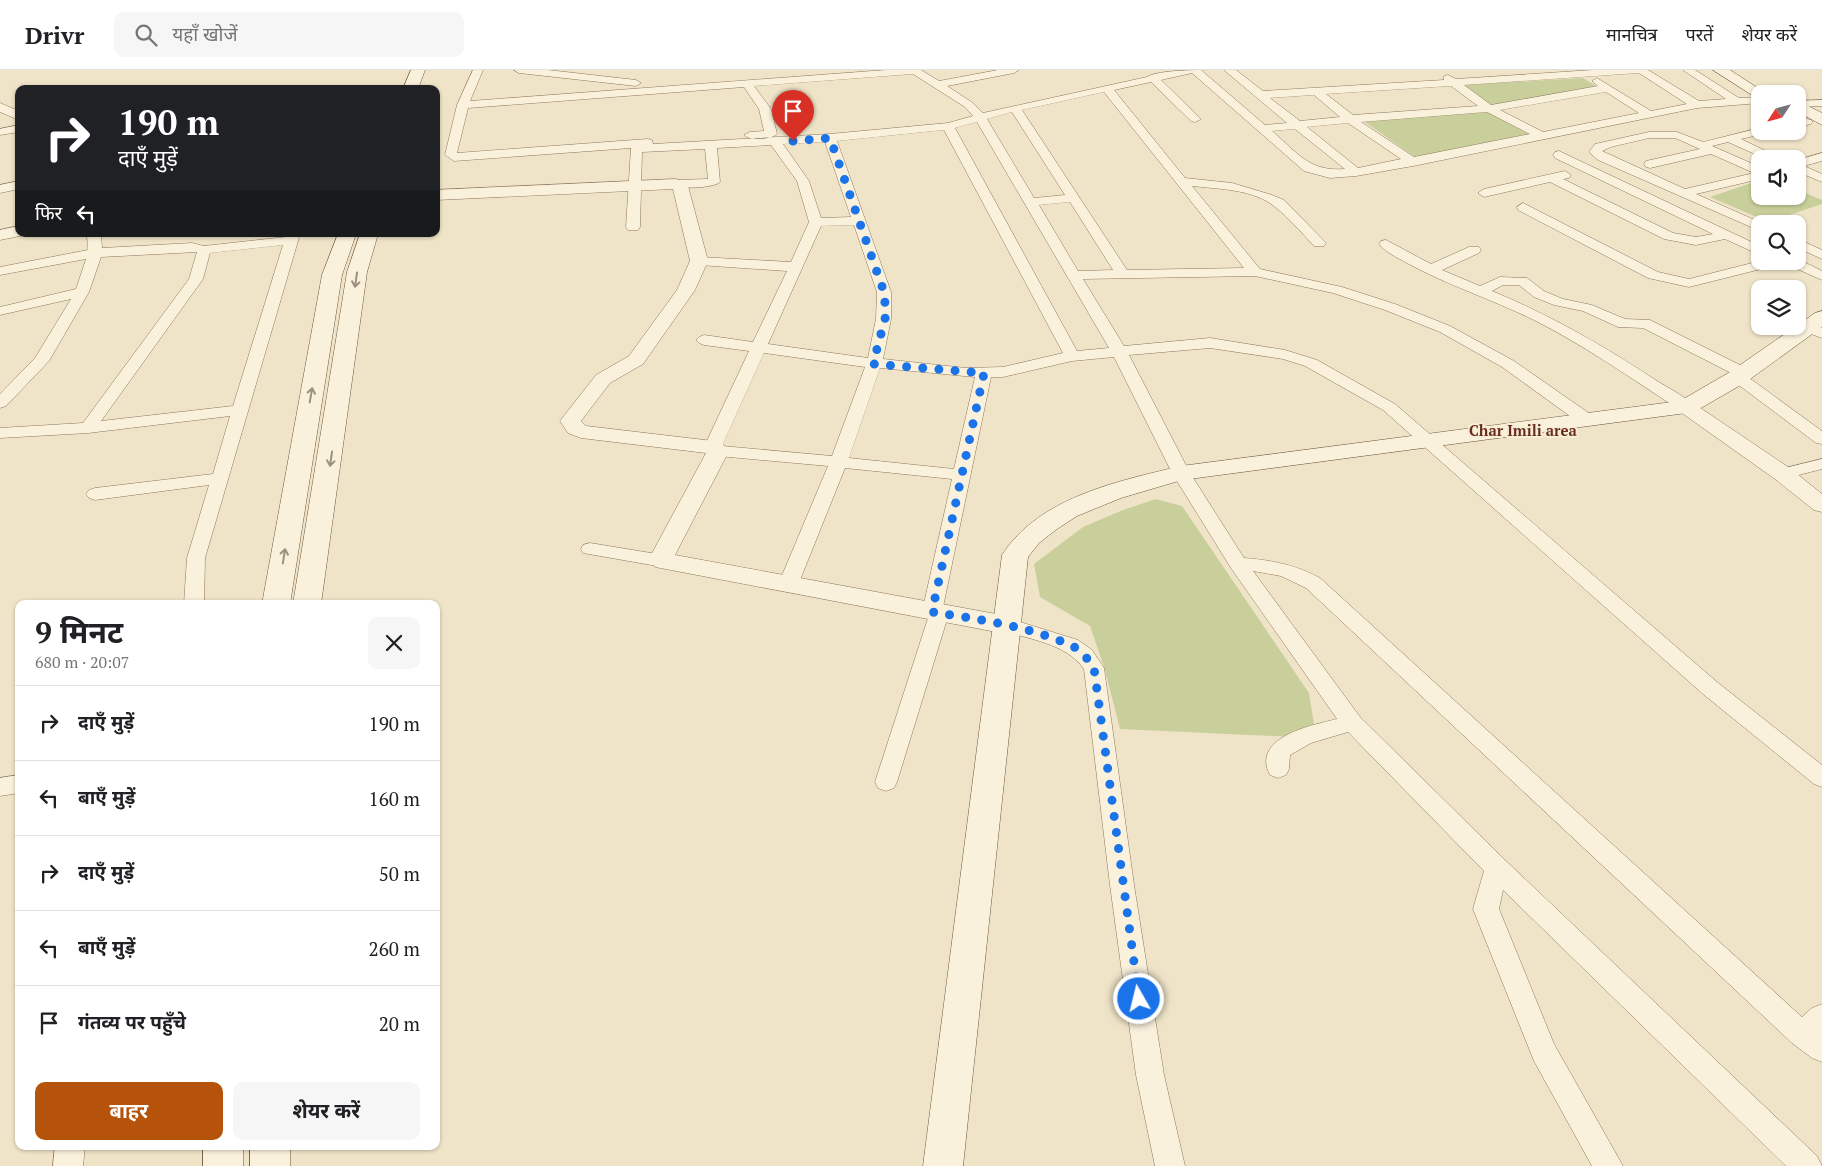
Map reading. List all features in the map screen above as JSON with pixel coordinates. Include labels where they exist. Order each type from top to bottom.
[{"type":"main road","points":[[412,85],[418,70]]},
{"type":"main road","points":[[1720,70],[1751,89]]},
{"type":"main road","points":[[1738,70],[1762,85]]},
{"type":"main road","points":[[1806,120],[1822,128]]},
{"type":"main road","points":[[309,600],[357,272],[355,242]]},
{"type":"main road","points":[[277,600],[332,276],[355,242]]},
{"type":"main road","points":[[323,327],[350,324]]},
{"type":"main road","points":[[943,1166],[1015,555],[1038,529],[1062,514],[1120,490],[1181,474],[1686,407],[1741,375],[1817,326]]},
{"type":"main road","points":[[223,1150],[223,1166]]},
{"type":"main road","points":[[270,1150],[270,1166]]},
{"type":"street","points":[[478,70],[463,105],[451,155],[454,157],[771,134],[765,109],[747,84]]},
{"type":"street","points":[[519,70],[684,89]]},
{"type":"street","points":[[463,105],[684,89],[725,82],[747,84],[914,70],[969,105],[980,117],[1119,351],[1181,474],[1238,564],[1352,723],[1498,868],[1807,1166]]},
{"type":"street","points":[[938,85],[1014,70]]},
{"type":"street","points":[[633,227],[636,149],[830,138],[948,126],[1015,108],[1106,89],[1152,77],[1194,70],[1308,168],[1330,174],[1356,172],[1413,162],[1697,105],[1751,100]]},
{"type":"street","points":[[1228,70],[1356,172]]},
{"type":"street","points":[[1437,70],[1489,109],[1542,136]]},
{"type":"street","points":[[1259,95],[1583,72],[1641,70],[1697,105]]},
{"type":"street","points":[[1688,70],[1736,101]]},
{"type":"street","points":[[1583,72],[1650,115]]},
{"type":"street","points":[[1152,77],[1195,119]]},
{"type":"street","points":[[1261,128],[1350,119],[1489,109],[1608,88]]},
{"type":"street","points":[[1106,89],[1256,272]]},
{"type":"street","points":[[1316,91],[1350,119],[1413,162]]},
{"type":"street","points":[[1806,104],[1822,103]]},
{"type":"street","points":[[0,107],[15,114]]},
{"type":"street","points":[[1015,108],[1122,273]]},
{"type":"street","points":[[948,126],[1072,356]]},
{"type":"street","points":[[0,132],[15,129]]},
{"type":"street","points":[[1641,160],[1711,147],[1730,139],[1751,134]]},
{"type":"street","points":[[1751,168],[1711,147],[1677,135],[1649,135],[1604,145],[1595,152],[1602,157],[1686,187],[1751,222]]},
{"type":"street","points":[[788,585],[840,462],[873,364],[886,315],[884,292],[830,138]]},
{"type":"street","points":[[1730,139],[1756,150]]},
{"type":"street","points":[[663,561],[662,557],[716,449],[758,347],[797,267],[816,222],[803,181],[775,142]]},
{"type":"street","points":[[440,195],[714,182],[711,144]]},
{"type":"street","points":[[1604,145],[1668,172]]},
{"type":"street","points":[[1559,155],[1751,247]]},
{"type":"street","points":[[1806,163],[1822,157]]},
{"type":"street","points":[[1484,193],[1588,169]]},
{"type":"street","points":[[1806,170],[1822,178]]},
{"type":"street","points":[[1686,187],[1705,188],[1751,175]]},
{"type":"street","points":[[1551,178],[1670,236],[1696,241],[1727,235]]},
{"type":"street","points":[[1182,181],[1242,187],[1272,198],[1319,243]]},
{"type":"street","points":[[678,184],[699,261],[686,290],[641,354],[630,364],[603,379],[570,421],[575,430],[716,449],[961,475]]},
{"type":"street","points":[[0,189],[15,186]]},
{"type":"street","points":[[1031,202],[1073,198]]},
{"type":"street","points":[[1523,207],[1653,275],[1674,281],[1689,283],[1751,267]]},
{"type":"street","points":[[816,222],[858,221]]},
{"type":"street","points":[[0,226],[15,223]]},
{"type":"street","points":[[0,234],[15,232]]},
{"type":"street","points":[[0,403],[41,361],[82,292],[95,253],[94,237]]},
{"type":"street","points":[[0,271],[95,253],[192,247],[204,250],[292,237],[196,558],[194,600]]},
{"type":"street","points":[[1386,244],[1432,269],[1536,315],[1579,338],[1686,407],[1783,474],[1822,505]]},
{"type":"street","points":[[1806,248],[1822,255]]},
{"type":"street","points":[[88,428],[196,279],[204,250]]},
{"type":"street","points":[[1432,269],[1474,250]]},
{"type":"street","points":[[699,261],[797,267]]},
{"type":"street","points":[[1806,268],[1822,276]]},
{"type":"street","points":[[1075,275],[1256,272],[1337,290],[1390,307],[1445,329],[1508,364],[1587,420]]},
{"type":"street","points":[[1481,292],[1500,281],[1522,281],[1538,294],[1559,302],[1592,310],[1623,324],[1646,324],[1741,375],[1822,438]]},
{"type":"street","points":[[0,311],[82,292]]},
{"type":"street","points":[[704,340],[873,364],[984,373],[1003,372],[1072,356],[1210,343],[1285,355],[1311,363],[1389,407],[1710,688],[1822,778]]},
{"type":"street","points":[[886,782],[936,612],[961,475],[984,373]]},
{"type":"street","points":[[0,433],[88,428],[241,410]]},
{"type":"street","points":[[1783,474],[1822,464]]},
{"type":"street","points":[[95,494],[220,478]]},
{"type":"street","points":[[590,549],[1007,625],[1071,645],[1085,655],[1094,668],[1150,1075],[1170,1166]]},
{"type":"street","points":[[1238,564],[1274,566],[1298,574],[1313,583],[1812,1042],[1822,1017]]},
{"type":"street","points":[[1278,769],[1279,751],[1285,746],[1315,733],[1352,723]]},
{"type":"street","points":[[0,787],[15,785]]},
{"type":"street","points":[[1498,868],[1486,909],[1544,1052],[1608,1166]]},
{"type":"street","points":[[68,1166],[70,1150]]},
{"type":"green space","points":[[1583,78],[1596,86],[1491,105],[1463,85]]},
{"type":"green space","points":[[1488,112],[1529,134],[1415,157],[1362,120]]},
{"type":"green space","points":[[1751,183],[1751,205],[1806,205],[1806,193],[1822,200],[1822,204],[1789,215],[1752,215],[1710,197]]},
{"type":"green space","points":[[1156,499],[1182,506],[1309,693],[1314,724],[1296,737],[1120,729],[1105,670],[1090,626],[1040,597],[1034,564],[1083,527],[1123,510]]},
{"type":"district","name":"Char Imili area","points":[[1523,431]]},
{"type":"route","points":[[793,141],[830,138],[884,292],[886,315],[873,364],[984,373],[932,612],[1007,625],[1071,645],[1085,655],[1094,668],[1139,999]]}]
